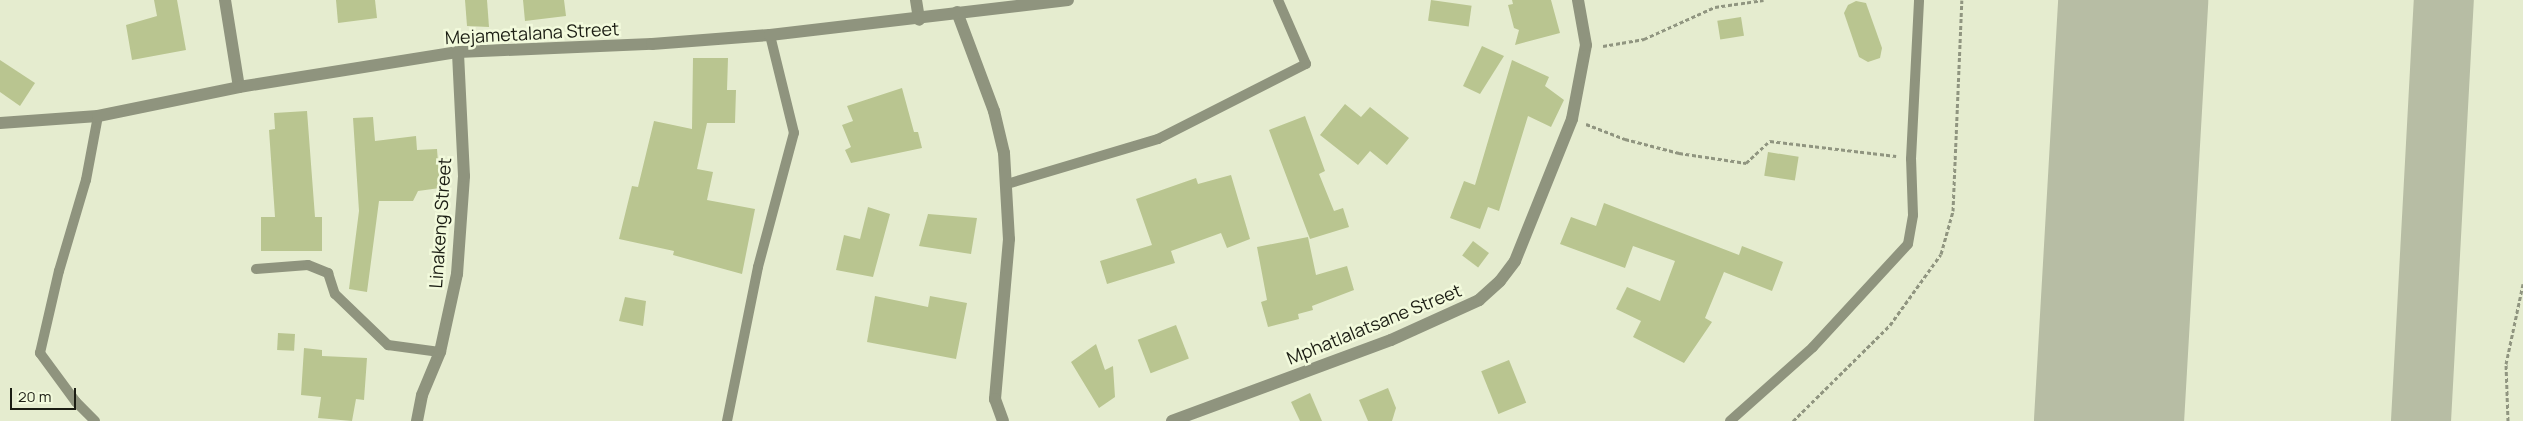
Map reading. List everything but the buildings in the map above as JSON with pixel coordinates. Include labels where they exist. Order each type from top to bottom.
[{"type":"street","points":[[225,0],[239,87]]},
{"type":"street","points":[[916,0],[919,20]]},
{"type":"street","name":"Mejametalana Street","points":[[0,123],[98,116],[239,87],[458,52],[652,44],[770,35],[919,20],[957,12],[1068,0]]},
{"type":"street","name":"Mphatlalatsane Street","points":[[1172,421],[1391,340],[1479,300],[1500,281],[1515,260],[1572,119],[1586,45],[1578,0]]},
{"type":"street","points":[[957,12],[994,111],[1004,153],[1007,184],[1006,295],[996,399],[1003,421]]},
{"type":"street","name":"Linakeng Street","points":[[417,421],[422,395],[440,352],[457,274],[464,176],[458,52]]},
{"type":"lane","points":[[1007,184],[1158,139],[1306,64],[1278,0]]},
{"type":"lane","points":[[1730,421],[1813,347],[1908,244],[1913,215],[1911,159],[1919,0]]},
{"type":"lane","points":[[727,421],[758,268],[794,132],[770,35]]},
{"type":"lane","points":[[95,421],[76,402],[40,353],[59,271],[86,180],[98,116]]},
{"type":"lane","points":[[256,269],[308,265],[328,273],[335,294],[388,345],[440,352]]},
{"type":"path","points":[[1586,45],[1612,47],[1644,39],[1715,7],[1764,0]]},
{"type":"path","points":[[1793,421],[1890,324],[1941,254],[1954,211],[1962,0]]},
{"type":"path","points":[[1572,119],[1625,140],[1679,153],[1746,163],[1770,141],[1911,159]]},
{"type":"path","points":[[2508,421],[2506,364],[2523,284]]},
{"type":"taxiway","points":[[2421,421],[2444,0]]},
{"type":"runway","points":[[2109,421],[2133,0]]}]
